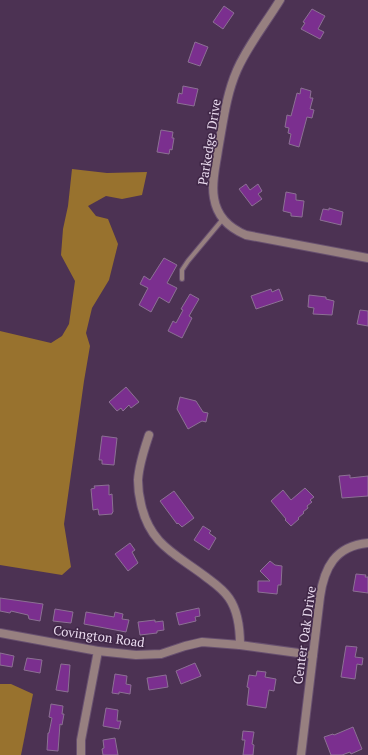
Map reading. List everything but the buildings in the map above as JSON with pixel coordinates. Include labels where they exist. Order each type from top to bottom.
[{"type":"street","name":"Parkedge Drive","points":[[280,0],[242,60],[230,87],[225,108],[213,187],[214,199],[223,219],[234,230],[246,235],[368,258]]},
{"type":"street","points":[[149,435],[141,461],[138,480],[140,498],[146,522],[162,545],[216,584],[229,597],[239,622],[240,645]]},
{"type":"street","name":"Center Oak Drive","points":[[301,755],[322,585],[335,557],[349,547],[368,543]]},
{"type":"street","name":"Covington Road","points":[[0,633],[98,651],[145,656],[161,654],[202,642],[240,645],[313,655]]},
{"type":"street","points":[[81,755],[81,740],[98,651]]},
{"type":"lane","points":[[182,279],[182,270],[188,261],[223,219]]},
{"type":"shaded area","points":[[72,169],[107,173],[147,172],[142,195],[122,199],[106,196],[88,206],[96,216],[108,219],[118,244],[109,280],[92,308],[86,333],[90,346],[64,524],[71,567],[62,575],[0,565],[0,331],[51,343],[62,336],[69,324],[75,281],[61,255],[63,229],[68,206]]},
{"type":"shaded area","points":[[0,684],[11,684],[33,694],[21,755],[0,755]]}]
